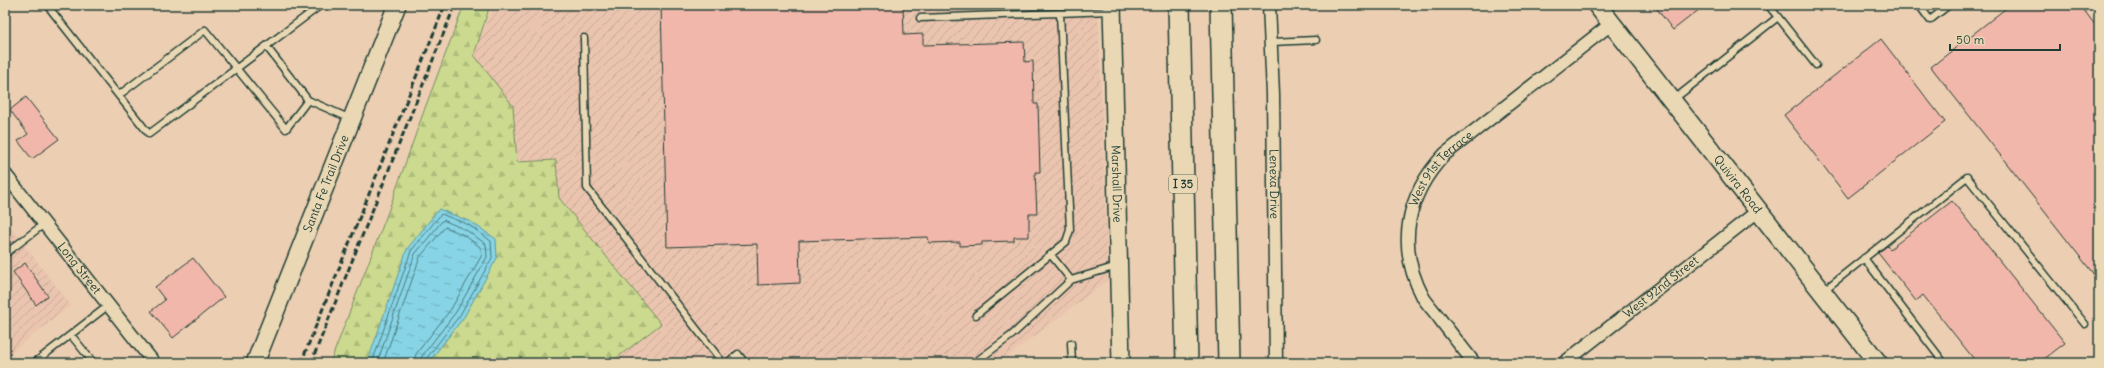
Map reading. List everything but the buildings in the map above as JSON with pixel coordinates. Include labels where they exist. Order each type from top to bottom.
[{"type":"highway","name":"I 35","points":[[1179,5],[1188,363]]},
{"type":"highway","points":[[1221,5],[1229,363]]},
{"type":"main road","name":"Quivira Road","points":[[1597,5],[1878,363]]},
{"type":"main road","name":"Santa Fe Trail Drive","points":[[255,363],[395,7]]},
{"type":"main road","name":"Marshall Drive","points":[[1112,8],[1121,363]]},
{"type":"street","name":"Lenexa Drive","points":[[1269,5],[1271,42],[1276,363]]},
{"type":"street","name":"West 91st Terrace","points":[[1474,363],[1424,298],[1413,274],[1408,249],[1408,222],[1413,202],[1420,185],[1431,168],[1445,154],[1611,24]]},
{"type":"street","name":"Long Street","points":[[5,174],[154,363]]},
{"type":"street","name":"West 92nd Street","points":[[1564,363],[1758,211]]},
{"type":"lane","points":[[47,5],[149,134],[321,5]]},
{"type":"lane","points":[[1768,5],[1816,65]]},
{"type":"lane","points":[[1919,5],[1930,20],[1949,5]]},
{"type":"lane","points":[[920,18],[1060,13],[1112,8]]},
{"type":"lane","points":[[976,315],[1066,242],[1070,230],[1060,13]]},
{"type":"lane","points":[[1672,101],[1778,17]]},
{"type":"lane","points":[[119,95],[205,30],[286,129],[308,100]]},
{"type":"lane","points":[[584,38],[587,188],[723,363]]},
{"type":"lane","points":[[1271,42],[1316,40]]},
{"type":"lane","points":[[266,46],[308,100],[352,119]]},
{"type":"lane","points":[[1822,292],[1967,177],[2085,324]]},
{"type":"lane","points":[[5,254],[44,224]]},
{"type":"lane","points":[[1051,255],[1071,280]]},
{"type":"lane","points":[[1864,258],[1944,363]]},
{"type":"lane","points":[[974,363],[1012,335],[1071,280],[1118,266]]},
{"type":"lane","points":[[34,363],[109,306]]},
{"type":"lane","points":[[71,335],[92,361],[89,363]]},
{"type":"lane","points":[[1071,343],[1072,363]]},
{"type":"lane","points":[[727,363],[738,354],[745,363]]},
{"type":"shaded area","points":[[494,5],[1098,5],[1108,280],[999,363],[603,363],[652,322],[519,159],[474,52]]},
{"type":"shaded area","points":[[5,221],[71,305],[5,357]]},
{"type":"green space","points":[[464,5],[490,5],[474,55],[513,106],[517,162],[556,160],[559,198],[661,324],[610,363],[330,363],[388,212]]},
{"type":"water","points":[[439,209],[471,222],[496,239],[497,258],[464,317],[428,363],[367,363],[407,249]]},
{"type":"railway","points":[[301,363],[445,5]]},
{"type":"railway","points":[[311,363],[455,5]]}]
